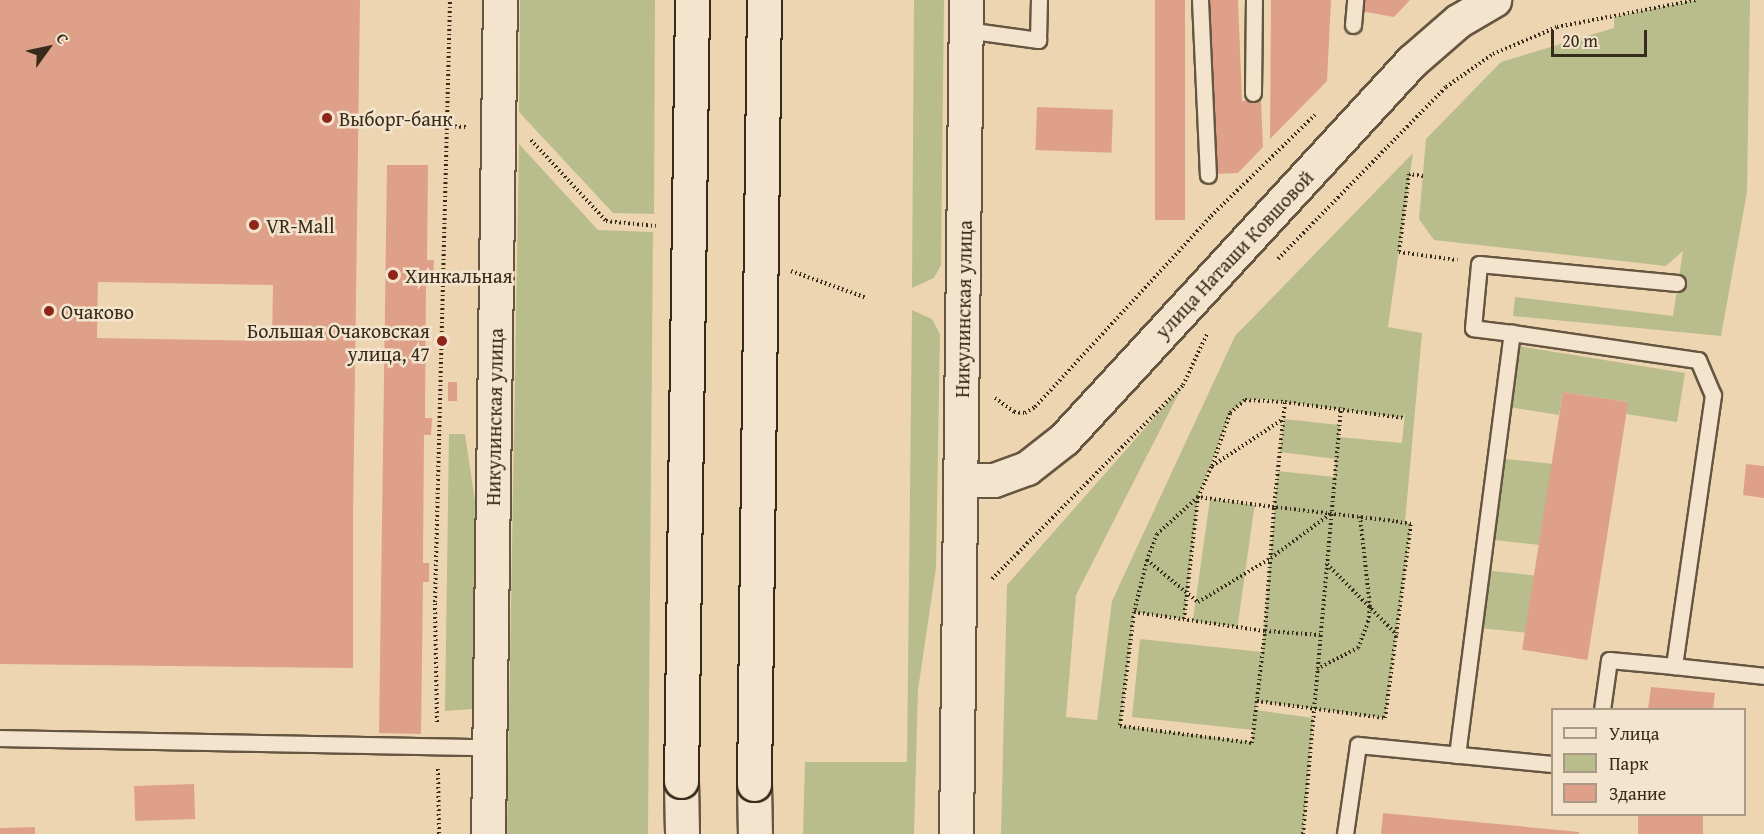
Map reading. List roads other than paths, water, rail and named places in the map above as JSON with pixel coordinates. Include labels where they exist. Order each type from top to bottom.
[{"type":"street","name":"Никулинская улица","points":[[488,834],[500,0]]},
{"type":"street","points":[[682,834],[692,0]]},
{"type":"street","points":[[756,830],[754,784],[764,0]]},
{"type":"street","name":"улица Наташи Ковшовой","points":[[961,480],[994,480],[1027,468],[1064,439],[1412,61],[1458,21],[1494,0]]},
{"type":"street","name":"Никулинская улица","points":[[956,834],[966,15]]},
{"type":"lane","points":[[966,15],[1038,40],[1039,0]]},
{"type":"lane","points":[[1200,0],[1208,175]]},
{"type":"lane","points":[[1253,93],[1254,0]]},
{"type":"lane","points":[[1353,26],[1355,0]]},
{"type":"lane","points":[[1674,666],[1713,394],[1698,360],[1473,328],[1479,264],[1677,283]]},
{"type":"lane","points":[[1457,755],[1512,333]]},
{"type":"lane","points":[[1602,708],[1609,660],[1764,676]]},
{"type":"lane","points":[[0,738],[490,747]]},
{"type":"lane","points":[[1345,834],[1358,745],[1551,764]]},
{"type":"place","name":"Выборг-банк","points":[[327,118]]},
{"type":"place","name":"VR-Mall","points":[[254,225]]},
{"type":"place","name":"Хинкальная","points":[[393,275]]},
{"type":"place","name":"Очаково","points":[[49,311]]},
{"type":"place","name":"Большая Очаковская улица, 47","points":[[442,341]]}]
